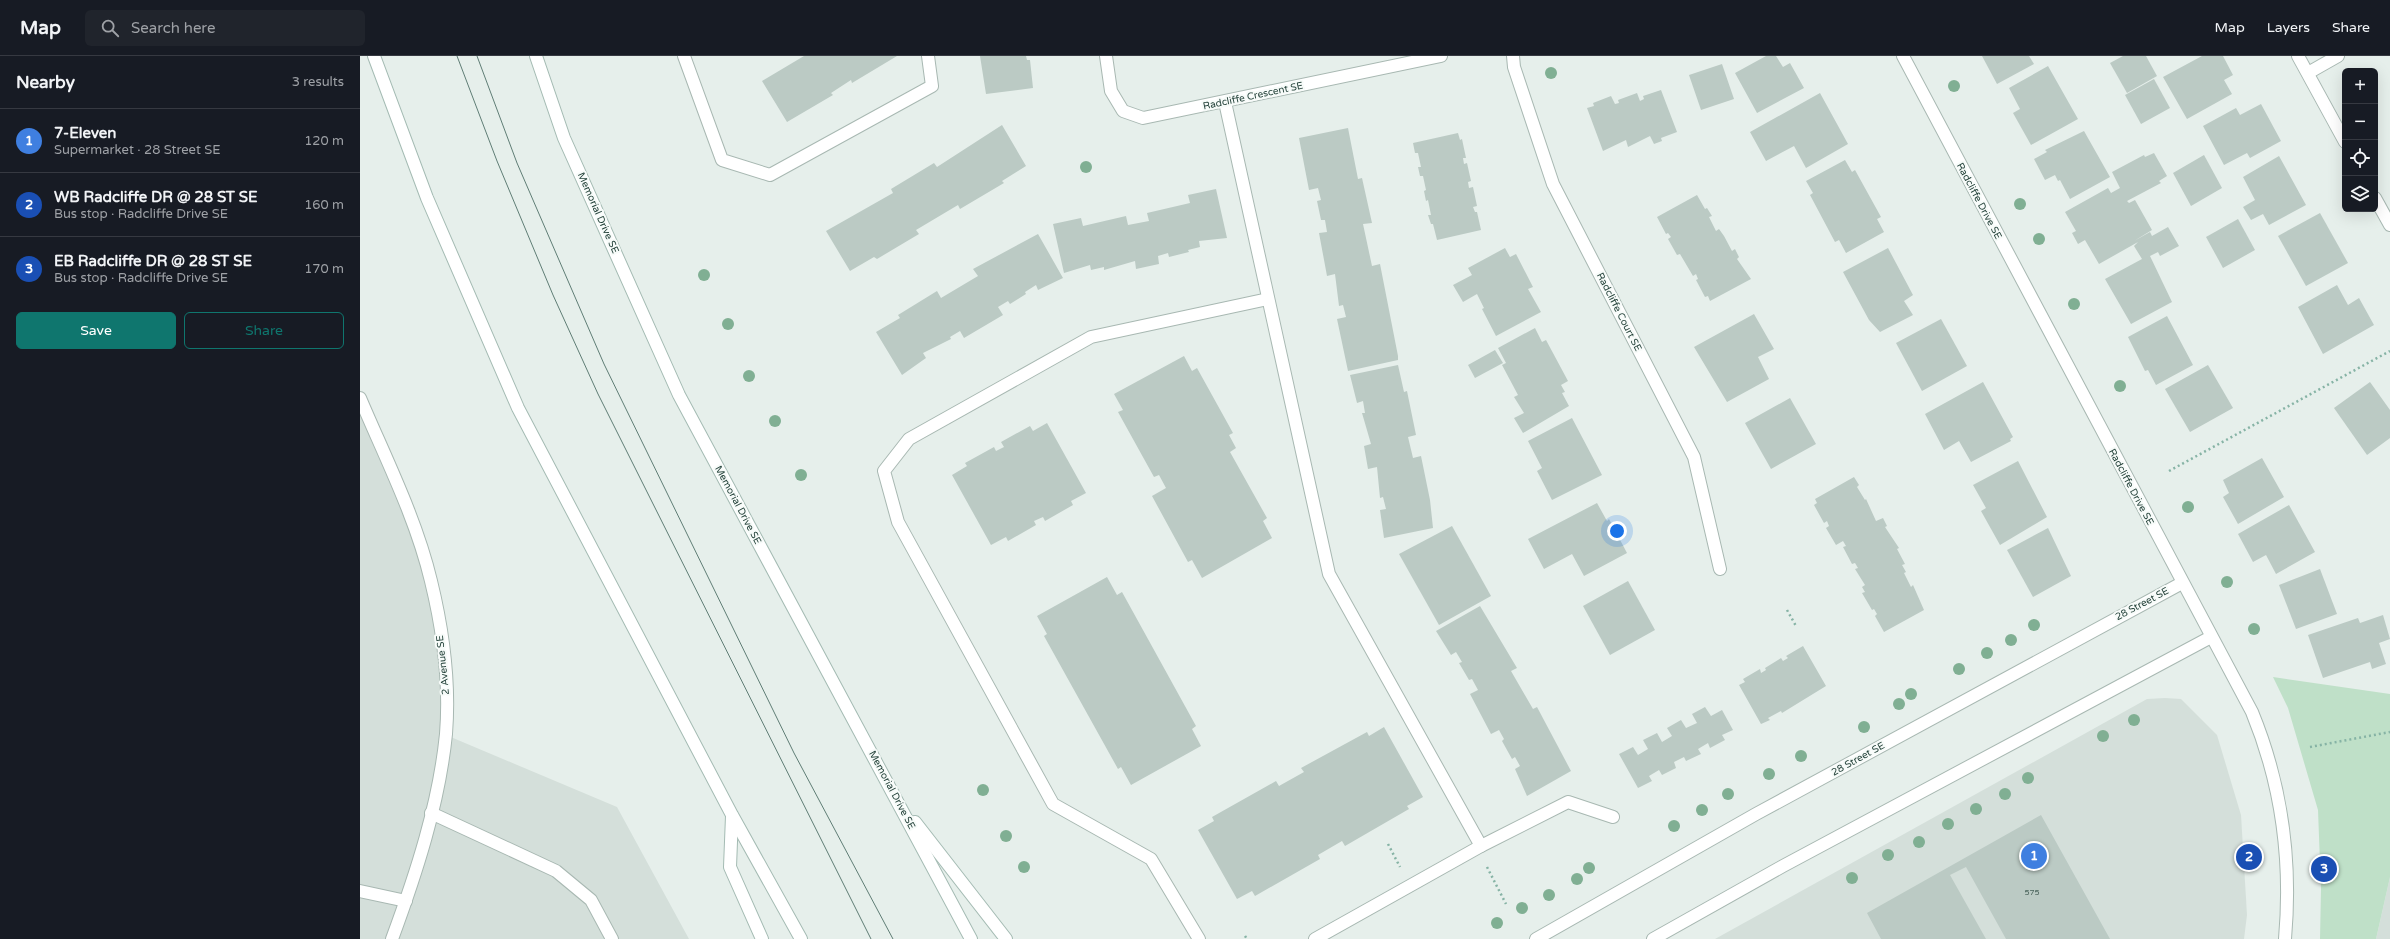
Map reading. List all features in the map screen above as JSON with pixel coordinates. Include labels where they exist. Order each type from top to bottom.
[{"type":"street","points":[[374,56],[427,198],[518,408],[732,815],[801,939]]},
{"type":"street","name":"Memorial Drive SE","points":[[536,56],[564,138],[679,395],[971,939]]},
{"type":"street","points":[[684,56],[722,160],[770,175],[932,86],[928,56]]},
{"type":"street","name":"Radcliffe Crescent SE","points":[[1106,56],[1110,91],[1123,111],[1143,118],[1441,56]]},
{"type":"street","name":"Radcliffe Court SE","points":[[1513,56],[1514,67],[1553,184],[1694,457],[1720,569]]},
{"type":"street","name":"Radcliffe Drive SE","points":[[1903,56],[2182,583],[2252,712],[2268,757],[2278,792],[2288,867],[2285,939]]},
{"type":"street","points":[[2298,56],[2344,140]]},
{"type":"street","points":[[2308,73],[2338,56]]},
{"type":"street","points":[[1225,102],[1329,574],[1481,846]]},
{"type":"street","points":[[2378,203],[2390,225]]},
{"type":"street","points":[[1199,939],[1151,859],[1053,804],[898,522],[884,470],[908,439],[1091,337],[1268,299]]},
{"type":"street","name":"2 Avenue SE","points":[[360,398],[411,518],[431,581],[442,643],[447,696],[446,735],[431,813],[406,901],[392,939]]},
{"type":"street","name":"28 Street SE","points":[[1536,939],[1756,814],[2182,583]]},
{"type":"street","points":[[1653,939],[1790,862],[2211,637]]},
{"type":"street","points":[[895,796],[1006,939]]},
{"type":"street","points":[[1315,939],[1481,846],[1568,802],[1614,817]]},
{"type":"street","points":[[431,813],[556,871],[591,900],[612,939]]},
{"type":"street","points":[[732,815],[730,867],[762,939]]},
{"type":"street","points":[[360,891],[406,901]]},
{"type":"path","points":[[2169,471],[2390,351]]},
{"type":"path","points":[[1786,610],[1796,626]]},
{"type":"path","points":[[2310,747],[2390,732]]},
{"type":"path","points":[[1388,844],[1402,871]]},
{"type":"path","points":[[1498,888],[1506,904]]},
{"type":"shaded area","points":[[360,398],[411,518],[442,643],[446,735],[617,807],[689,939],[360,939]]},
{"type":"shaded area","points":[[2147,699],[2181,699],[2217,735],[2241,815],[2247,915],[2244,939],[1715,939]]},
{"type":"shaded area","points":[[2390,877],[2390,939],[2376,939]]},
{"type":"green space","points":[[2273,677],[2390,694],[2390,877],[2376,939],[2320,939],[2321,889],[2318,810],[2288,708]]},
{"type":"building","points":[[804,56],[897,56],[852,83],[851,80],[831,93],[833,95],[787,122],[762,81]]},
{"type":"building","points":[[980,56],[1026,56],[1027,60],[1030,60],[1033,88],[986,94]]},
{"type":"building","points":[[1766,56],[1776,56],[1783,67],[1790,63],[1804,88],[1757,113],[1735,73]]},
{"type":"building","points":[[1982,56],[2029,56],[2034,64],[1997,84]]},
{"type":"building","points":[[2123,56],[2146,56],[2157,76],[2127,93],[2110,63]]},
{"type":"building","points":[[2202,56],[2223,56],[2233,75],[2224,80],[2232,94],[2187,119],[2163,77]]},
{"type":"building","points":[[1722,64],[1734,99],[1701,110],[1689,75]]},
{"type":"building","points":[[2048,66],[2078,119],[2031,145],[2013,113],[2020,109],[2009,88]]},
{"type":"building","points":[[2154,79],[2170,108],[2141,124],[2125,95]]},
{"type":"building","points":[[1661,90],[1677,132],[1661,138],[1662,141],[1654,144],[1650,136],[1628,147],[1626,140],[1603,151],[1587,108],[1594,106],[1593,103],[1611,96],[1615,104],[1619,103],[1618,100],[1637,93],[1640,101],[1644,99],[1643,96]]},
{"type":"building","points":[[1820,93],[1848,144],[1806,168],[1794,146],[1766,161],[1750,132]]},
{"type":"building","points":[[2261,104],[2281,141],[2250,158],[2247,153],[2224,165],[2203,126],[2236,108],[2240,115]]},
{"type":"building","points":[[1002,125],[1026,166],[1002,181],[1004,183],[960,209],[958,205],[916,230],[919,234],[877,259],[874,257],[850,271],[826,231],[893,193],[891,189],[934,163],[937,167]]},
{"type":"building","points":[[1348,128],[1358,179],[1362,178],[1372,223],[1363,224],[1372,266],[1380,264],[1398,360],[1348,371],[1337,319],[1346,317],[1343,305],[1339,306],[1335,274],[1327,276],[1319,233],[1327,232],[1325,220],[1321,220],[1317,201],[1321,200],[1318,188],[1309,190],[1299,138]]},
{"type":"building","points":[[2084,131],[2110,177],[2070,199],[2060,180],[2058,181],[2055,175],[2045,180],[2034,159],[2047,152],[2045,150]]},
{"type":"building","points":[[1458,133],[1460,140],[1462,139],[1466,158],[1463,158],[1464,164],[1467,163],[1471,181],[1468,182],[1469,188],[1473,187],[1477,206],[1473,207],[1475,212],[1477,212],[1481,230],[1437,240],[1433,224],[1431,224],[1428,215],[1431,215],[1428,200],[1426,201],[1424,191],[1426,190],[1423,176],[1420,176],[1418,167],[1421,167],[1418,153],[1415,153],[1413,143]]},
{"type":"building","points":[[2154,153],[2167,176],[2159,181],[2161,183],[2127,201],[2129,203],[2135,200],[2152,230],[2134,241],[2150,232],[2152,236],[2168,227],[2179,246],[2160,256],[2158,252],[2150,256],[2172,302],[2131,324],[2105,279],[2142,259],[2134,246],[2138,242],[2099,264],[2085,240],[2078,244],[2072,233],[2076,231],[2065,212],[2108,188],[2111,193],[2120,188],[2112,172],[2144,155],[2145,157]]},
{"type":"building","points":[[2204,155],[2222,188],[2191,206],[2173,173]]},
{"type":"building","points":[[2279,156],[2306,205],[2269,225],[2263,214],[2251,220],[2243,207],[2255,200],[2243,177]]},
{"type":"building","points":[[1845,160],[1852,172],[1855,170],[1881,217],[1877,219],[1884,232],[1846,253],[1839,240],[1835,242],[1810,195],[1813,193],[1806,181]]},
{"type":"building","points":[[1216,189],[1227,238],[1199,241],[1200,247],[1188,250],[1189,252],[1169,257],[1168,253],[1158,256],[1159,264],[1136,269],[1135,261],[1104,270],[1104,267],[1091,270],[1090,265],[1064,273],[1053,224],[1081,218],[1083,226],[1126,216],[1128,225],[1149,221],[1147,213],[1190,203],[1188,195]]},
{"type":"building","points":[[1697,195],[1705,209],[1707,208],[1712,216],[1709,217],[1716,231],[1719,229],[1732,251],[1735,249],[1739,257],[1737,259],[1751,279],[1710,301],[1708,296],[1705,297],[1696,280],[1698,279],[1696,274],[1693,276],[1680,254],[1677,255],[1668,239],[1671,237],[1668,233],[1666,234],[1657,217]]},
{"type":"building","points":[[2320,213],[2348,263],[2306,286],[2278,236]]},
{"type":"building","points":[[2238,219],[2255,250],[2223,268],[2206,237]]},
{"type":"building","points":[[1038,234],[1063,278],[1038,290],[1036,285],[1025,292],[1026,294],[1010,304],[1008,301],[998,307],[1003,315],[964,338],[960,331],[950,337],[951,339],[923,353],[926,358],[902,375],[876,332],[900,318],[898,315],[937,291],[941,298],[978,276],[973,269]]},
{"type":"building","points":[[1505,248],[1510,257],[1516,254],[1533,287],[1528,289],[1541,312],[1496,336],[1482,309],[1484,308],[1477,294],[1463,302],[1453,285],[1472,275],[1468,268]]},
{"type":"building","points":[[1888,248],[1913,295],[1904,301],[1913,315],[1880,332],[1869,320],[1843,272]]},
{"type":"building","points":[[2337,285],[2348,305],[2359,298],[2374,325],[2323,354],[2298,307]]},
{"type":"building","points":[[1754,314],[1774,349],[1758,357],[1769,379],[1727,402],[1694,347]]},
{"type":"building","points":[[2167,316],[2193,365],[2156,385],[2148,370],[2145,371],[2128,337]]},
{"type":"building","points":[[1941,319],[1967,366],[1922,391],[1896,343]]},
{"type":"building","points":[[1535,328],[1542,342],[1546,340],[1568,381],[1561,385],[1565,392],[1562,393],[1569,406],[1523,433],[1514,418],[1524,413],[1514,397],[1518,395],[1502,365],[1506,363],[1498,348]]},
{"type":"building","points":[[1495,350],[1503,363],[1475,378],[1468,365]]},
{"type":"building","points":[[1184,356],[1192,371],[1197,368],[1233,433],[1229,435],[1236,448],[1230,452],[1267,518],[1263,521],[1272,538],[1202,578],[1192,560],[1188,562],[1152,496],[1166,488],[1159,475],[1154,477],[1118,412],[1123,410],[1114,394]]},
{"type":"building","points":[[1398,365],[1404,392],[1407,391],[1416,435],[1408,437],[1413,458],[1421,456],[1430,500],[1433,528],[1384,538],[1380,510],[1386,509],[1383,497],[1380,498],[1377,467],[1368,469],[1364,446],[1371,444],[1362,413],[1365,413],[1363,401],[1357,403],[1350,375]]},
{"type":"building","points":[[2208,365],[2233,408],[2190,432],[2165,389]]},
{"type":"building","points":[[1983,382],[2013,437],[2010,439],[2011,441],[1971,462],[1959,441],[1944,450],[1925,414]]},
{"type":"building","points":[[2370,382],[2390,410],[2390,438],[2367,455],[2334,408]]},
{"type":"building","points":[[1790,398],[1816,444],[1771,469],[1745,423]]},
{"type":"building","points":[[1572,418],[1602,475],[1552,500],[1537,471],[1542,468],[1528,441]]},
{"type":"building","points":[[1047,423],[1086,493],[1071,501],[1073,505],[1045,521],[1043,517],[1034,521],[1036,525],[1008,541],[1006,537],[991,545],[952,475],[967,466],[965,463],[994,447],[996,451],[1004,447],[1001,442],[1030,426],[1033,431]]},
{"type":"building","points":[[2262,458],[2284,497],[2238,524],[2223,497],[2229,493],[2223,480]]},
{"type":"building","points":[[2018,461],[2047,517],[2000,545],[1981,511],[1986,508],[1973,485]]},
{"type":"building","points":[[1854,477],[1859,485],[1857,487],[1865,500],[1866,499],[1876,521],[1883,518],[1887,526],[1885,527],[1899,548],[1897,549],[1905,564],[1902,565],[1906,572],[1904,573],[1911,587],[1913,585],[1924,610],[1884,632],[1875,616],[1877,614],[1874,609],[1872,610],[1862,593],[1865,592],[1862,587],[1865,585],[1855,569],[1858,568],[1855,563],[1852,564],[1843,547],[1846,546],[1843,541],[1836,545],[1826,528],[1829,526],[1827,521],[1824,523],[1814,505],[1817,503],[1815,499]]},
{"type":"building","points":[[1597,503],[1607,521],[1609,519],[1627,553],[1584,576],[1572,554],[1544,569],[1528,539]]},
{"type":"building","points":[[2289,505],[2315,552],[2276,574],[2266,555],[2253,562],[2238,534]]},
{"type":"building","points":[[1452,526],[1491,596],[1439,625],[1399,554]]},
{"type":"building","points":[[2048,528],[2071,576],[2033,597],[2007,550]]},
{"type":"building","points":[[2320,569],[2337,614],[2296,629],[2279,585]]},
{"type":"building","points":[[1107,577],[1117,595],[1122,592],[1196,726],[1192,729],[1201,746],[1131,785],[1121,767],[1118,769],[1044,636],[1047,634],[1037,616]]},
{"type":"building","points":[[1628,581],[1655,630],[1610,655],[1583,606]]},
{"type":"building","points":[[1480,606],[1517,668],[1511,671],[1533,709],[1537,707],[1571,771],[1527,796],[1515,769],[1520,766],[1515,757],[1512,759],[1502,741],[1504,739],[1499,730],[1491,734],[1470,694],[1478,690],[1472,679],[1469,680],[1459,663],[1462,662],[1456,652],[1451,655],[1436,631]]},
{"type":"building","points":[[2383,615],[2390,639],[2379,643],[2386,664],[2372,669],[2370,662],[2323,678],[2308,635],[2358,618],[2360,623]]},
{"type":"building","points":[[1803,646],[1826,686],[1782,713],[1781,711],[1768,718],[1770,720],[1761,724],[1739,685],[1745,682],[1743,679],[1760,669],[1761,673],[1766,670],[1765,668],[1781,658],[1783,661],[1788,658],[1786,656]]},
{"type":"building","points":[[1705,707],[1711,716],[1722,710],[1733,730],[1722,735],[1725,740],[1710,748],[1708,743],[1698,749],[1701,754],[1686,761],[1684,757],[1674,762],[1676,768],[1662,775],[1659,770],[1649,776],[1652,781],[1638,788],[1619,754],[1633,747],[1638,755],[1648,749],[1643,740],[1657,733],[1662,742],[1672,736],[1667,728],[1681,720],[1686,728],[1697,723],[1692,714]]},
{"type":"building","points":[[1384,727],[1423,797],[1407,806],[1409,809],[1345,846],[1342,841],[1318,855],[1320,859],[1255,896],[1252,891],[1237,899],[1198,830],[1214,821],[1212,817],[1276,781],[1279,786],[1304,772],[1301,768],[1367,732],[1369,736]]},
{"type":"building","points":[[2041,815],[2110,939],[2006,939],[1966,867],[1950,875],[1986,939],[1881,939],[1867,913]]},
{"type":"tram line","points":[[457,56],[497,161],[553,295],[598,394],[871,939]]},
{"type":"tram line","points":[[477,56],[517,163],[604,364],[794,753],[893,939]]},
{"type":"place","name":"7-Eleven","points":[[2034,856]]},
{"type":"place","name":"WB Radcliffe DR @ 28 ST SE","points":[[2249,857]]},
{"type":"place","name":"EB Radcliffe DR @ 28 ST SE","points":[[2324,869]]}]
